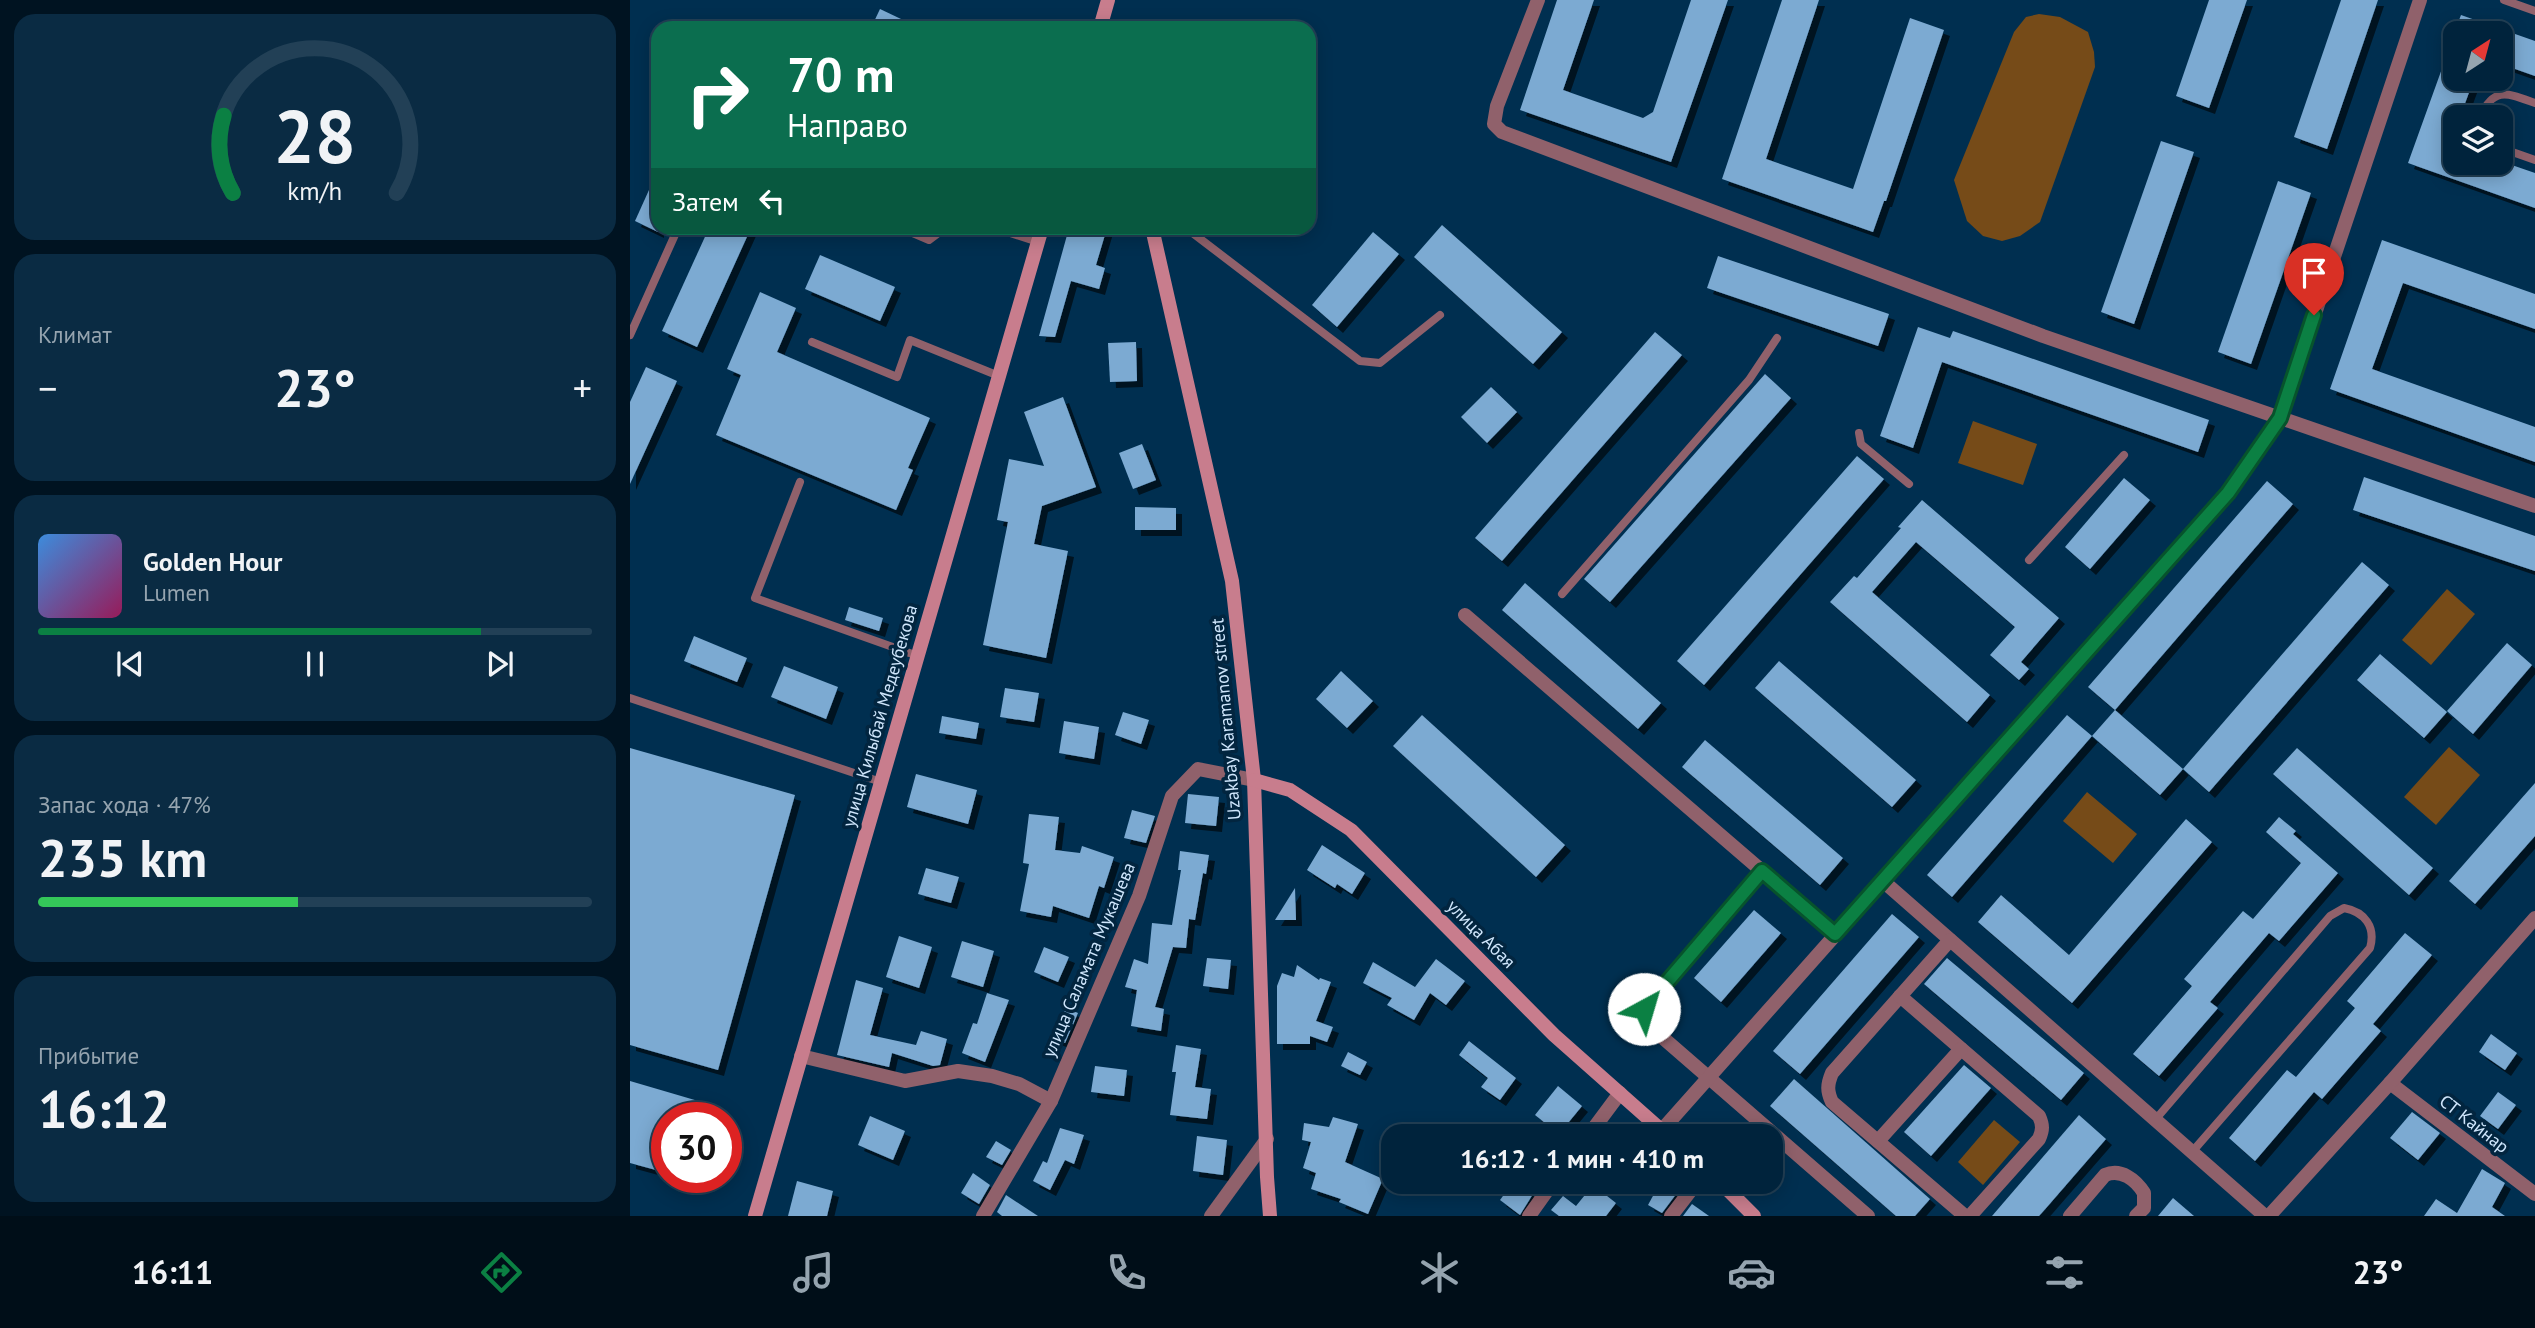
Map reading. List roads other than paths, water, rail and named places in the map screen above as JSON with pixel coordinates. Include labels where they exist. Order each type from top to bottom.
[{"type":"street","points":[[1104,21],[1108,0]]},
{"type":"street","points":[[1538,0],[1497,106],[1494,124],[1502,132],[2019,327],[2535,506]]},
{"type":"street","points":[[1672,1124],[1708,1077],[2228,493],[2280,418],[2420,0]]},
{"type":"street","name":"улица Килыбай Медеубекова","points":[[755,1216],[1040,235]]},
{"type":"street","name":"Uzakbay Karamanov street","points":[[1154,235],[1232,581],[1254,780],[1267,1139],[1266,1177],[1270,1216]]},
{"type":"street","points":[[1465,615],[1835,934]]},
{"type":"street","name":"улица Саламата Мукашева","points":[[983,1216],[1051,1101],[1139,896],[1172,796],[1199,769],[1254,780]]},
{"type":"street","name":"улица Абая","points":[[1254,780],[1290,790],[1350,830],[1554,1035],[1655,1124]]},
{"type":"street","points":[[1762,871],[1644,1009],[1647,1024],[1868,1216]]},
{"type":"street","points":[[1883,881],[2259,1214],[2390,1083],[2535,918]]},
{"type":"street","points":[[1950,940],[1832,1073],[1827,1092],[1832,1102],[1965,1216]]},
{"type":"street","points":[[1900,996],[2039,1116],[2042,1122],[2039,1139],[1970,1216]]},
{"type":"street","points":[[1878,1142],[1961,1049]]},
{"type":"street","points":[[801,1056],[905,1081],[958,1071],[992,1076],[1019,1084],[1051,1101]]},
{"type":"street","name":"СТ Кайнар","points":[[2390,1083],[2535,1194]]},
{"type":"street","points":[[1597,1124],[1620,1093]]},
{"type":"street","points":[[1211,1216],[1267,1139]]},
{"type":"street","points":[[2070,1216],[2105,1175],[2112,1172],[2127,1176],[2144,1193],[2144,1208],[2136,1216]]},
{"type":"street","points":[[1529,1216],[1545,1194]]},
{"type":"street","points":[[1671,1216],[1688,1194]]},
{"type":"street","points":[[1732,1194],[1754,1216]]},
{"type":"lane","points":[[2504,0],[2535,11]]},
{"type":"lane","points":[[2486,105],[2493,97],[2503,94],[2535,103]]},
{"type":"lane","points":[[2513,152],[2535,160]]},
{"type":"lane","points":[[630,335],[675,235]]},
{"type":"lane","points":[[917,235],[929,240],[936,235]]},
{"type":"lane","points":[[1195,235],[1360,361],[1380,363],[1440,315]]},
{"type":"lane","points":[[1562,594],[1749,380],[1777,338]]},
{"type":"lane","points":[[811,342],[897,377],[910,340],[999,376]]},
{"type":"lane","points":[[1859,433],[1861,444],[1909,484]]},
{"type":"lane","points":[[2029,560],[2124,455]]},
{"type":"lane","points":[[800,482],[755,598],[918,656]]},
{"type":"lane","points":[[630,698],[881,782]]},
{"type":"lane","points":[[2155,1120],[2330,916],[2344,908],[2358,913],[2369,922],[2373,931],[2370,948],[2192,1152]]}]
